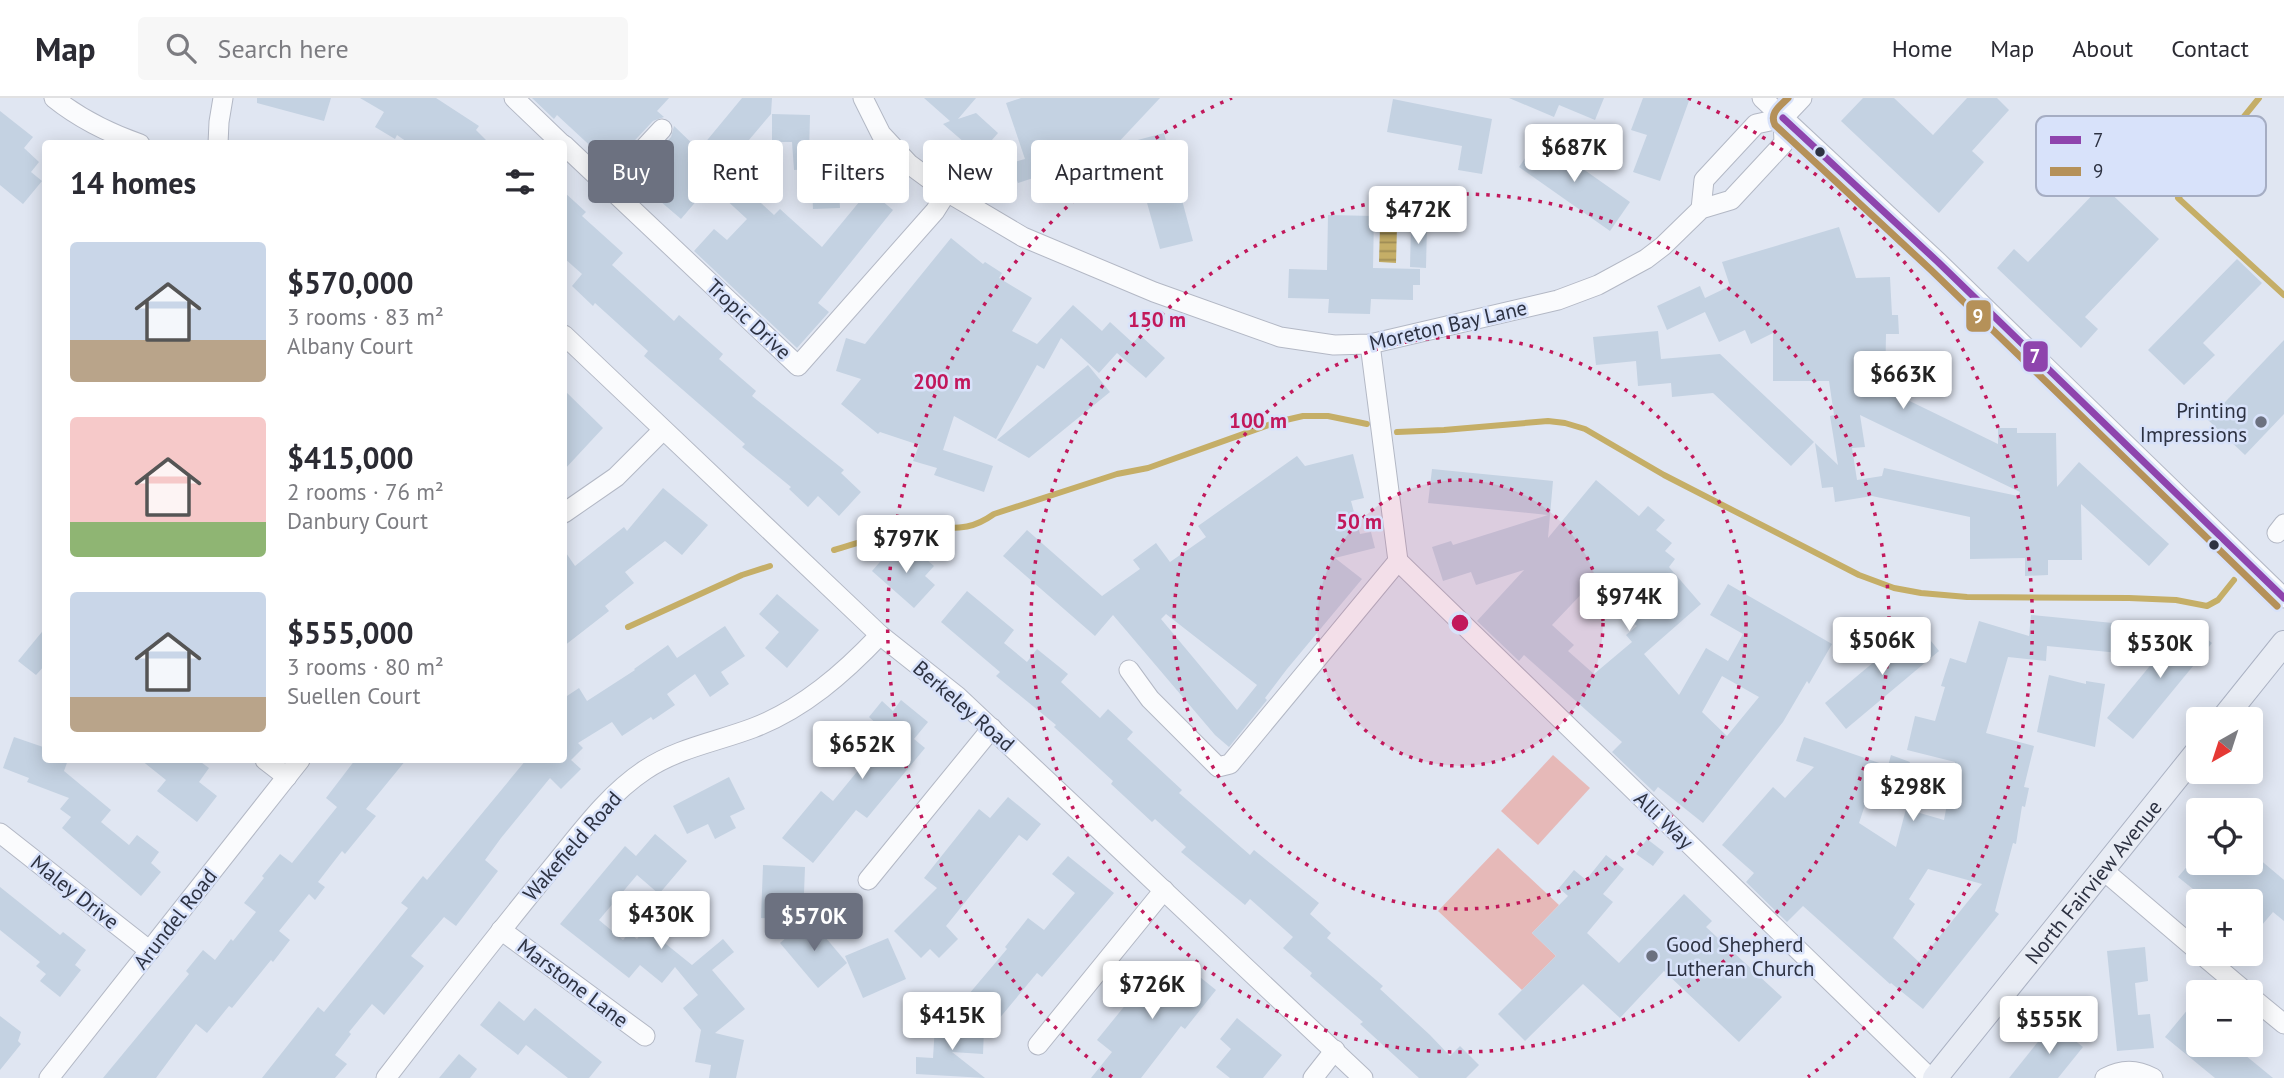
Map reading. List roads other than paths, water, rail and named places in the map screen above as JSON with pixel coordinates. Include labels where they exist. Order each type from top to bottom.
[{"type":"main road","points":[[2233,707],[2284,643]]},
{"type":"main road","name":"North Fairview Avenue","points":[[1932,1078],[2186,766]]},
{"type":"street","points":[[54,98],[69,111],[94,125],[131,140]]},
{"type":"street","points":[[218,140],[223,98]]},
{"type":"street","name":"Tropic Drive","points":[[513,98],[559,140]]},
{"type":"street","name":"Moreton Bay Lane","points":[[863,98],[881,134],[909,164],[923,174]]},
{"type":"street","points":[[1762,98],[1938,262],[2284,598]]},
{"type":"street","points":[[1701,209],[1704,180],[1756,124],[1783,118],[1802,98]]},
{"type":"street","name":"Moreton Bay Lane","points":[[966,203],[1023,237],[1154,292],[1257,329],[1280,337],[1334,345],[1370,344],[1558,300],[1598,285],[1646,259],[1701,209],[1731,200],[1784,143],[1783,118]]},
{"type":"street","points":[[652,140],[662,129]]},
{"type":"street","name":"Tropic Drive","points":[[567,148],[588,168]]},
{"type":"street","name":"Tropic Drive","points":[[625,203],[798,366],[940,203]]},
{"type":"street","name":"Berkeley Road","points":[[567,338],[880,635],[957,696],[992,728],[1363,1078]]},
{"type":"street","points":[[1129,670],[1150,699],[1218,767],[1230,764],[1398,561],[1370,344]]},
{"type":"street","points":[[567,511],[616,477],[663,430]]},
{"type":"street","name":"Alli Way","points":[[1398,561],[1932,1078]]},
{"type":"street","name":"Wakefield Road","points":[[386,1078],[501,930],[597,813],[619,791],[673,753],[754,727],[788,710],[848,668],[880,635]]},
{"type":"street","points":[[868,880],[992,728]]},
{"type":"street","points":[[269,763],[287,777]]},
{"type":"street","name":"Arundel Road","points":[[49,1078],[298,763]]},
{"type":"street","name":"Maley Drive","points":[[0,833],[150,951]]},
{"type":"street","points":[[2103,870],[2186,940]]},
{"type":"street","points":[[1038,1045],[1164,890]]},
{"type":"street","name":"Marstone Lane","points":[[501,930],[645,1037]]},
{"type":"street","points":[[2216,966],[2232,980]]},
{"type":"street","points":[[2263,1007],[2284,1024]]},
{"type":"street","points":[[1313,1078],[1335,1050]]},
{"type":"street","points":[[2105,1078],[2119,1071],[2141,1072],[2153,1078]]},
{"type":"waterway","points":[[2244,116],[2259,98]]},
{"type":"waterway","points":[[2180,196],[2178,198],[2284,295]]},
{"type":"waterway","points":[[834,550],[905,531],[973,525],[994,514],[1117,474],[1148,468],[1277,422],[1303,416],[1328,416],[1367,424]]},
{"type":"waterway","points":[[1397,432],[1548,421],[1585,429],[1664,475],[1859,575],[1894,588],[1921,593],[1967,597],[2176,600],[2207,606],[2218,600],[2234,580]]},
{"type":"waterway","points":[[628,627],[742,575],[770,566]]},
{"type":"place","name":"Printing Impressions","points":[[2261,422]]},
{"type":"place","name":"Good Shepherd Lutheran Church","points":[[1652,956]]}]
